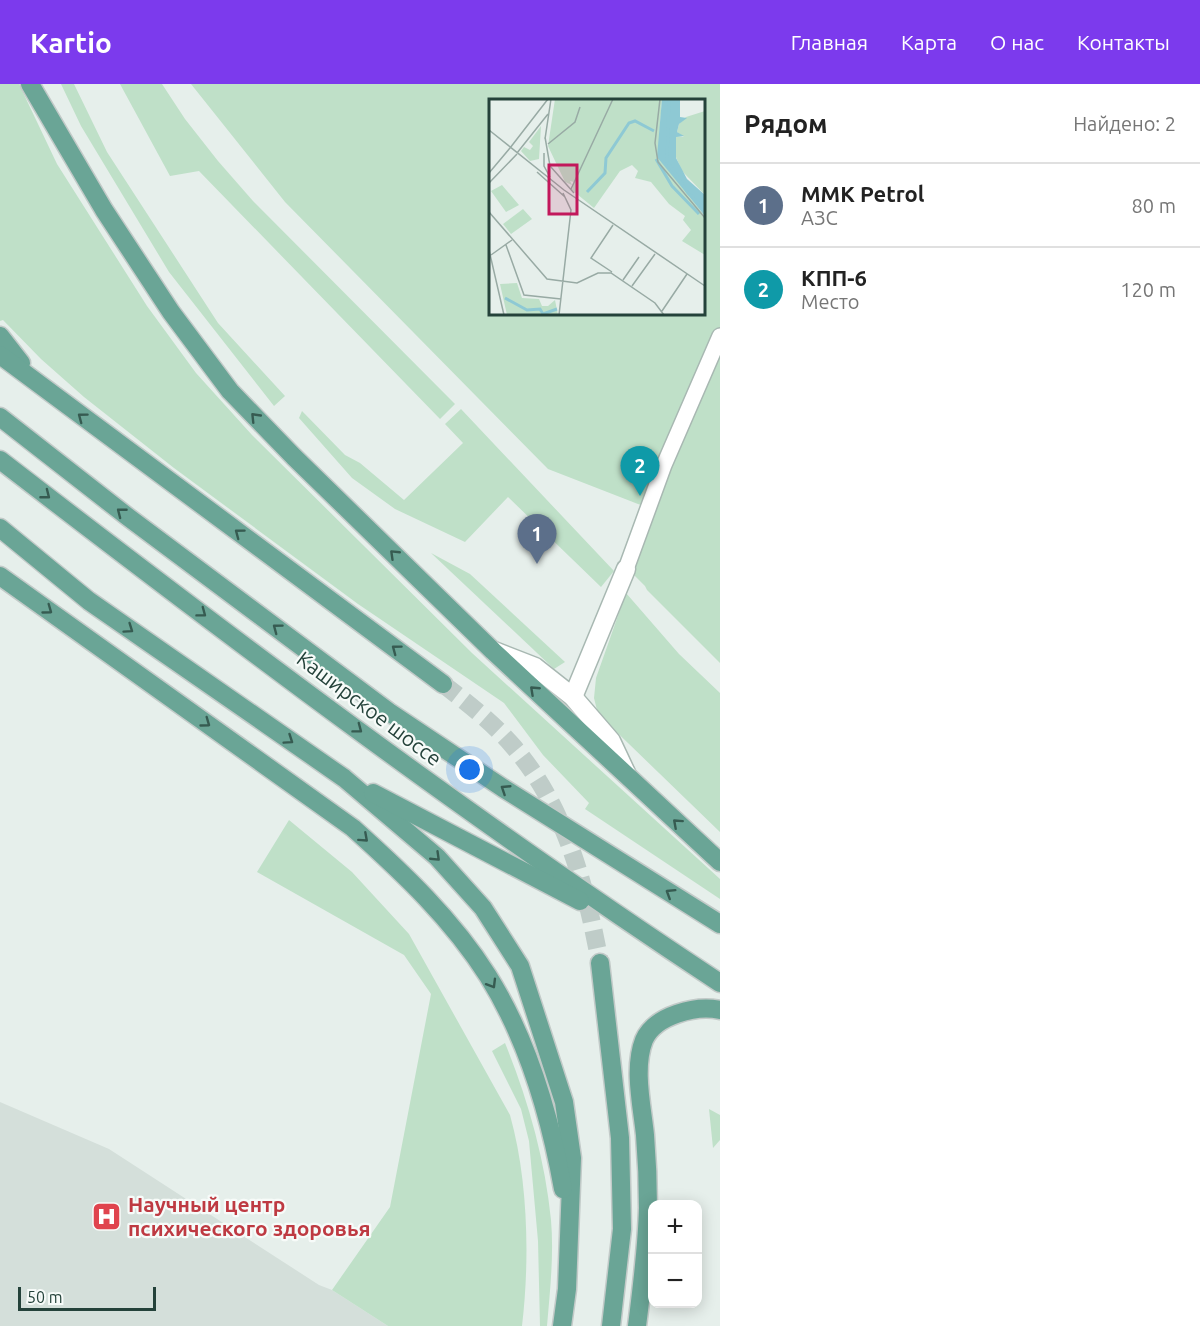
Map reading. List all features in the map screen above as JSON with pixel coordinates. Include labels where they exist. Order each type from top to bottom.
[{"type":"main road","points":[[30,84],[104,210],[171,312],[231,391],[294,458],[493,651],[720,862]]},
{"type":"main road","points":[[0,336],[37,383]]},
{"type":"main road","points":[[0,355],[443,684]]},
{"type":"main road","name":"Каширское шоссе","points":[[0,417],[128,517],[389,712],[503,788],[720,924]]},
{"type":"main road","name":"Каширское шоссе","points":[[0,460],[133,562],[467,810],[639,930],[720,983]]},
{"type":"main road","points":[[0,528],[89,601],[344,778],[438,857],[483,908],[520,966],[564,1102],[572,1158],[567,1289],[562,1326]]},
{"type":"main road","points":[[0,576],[353,828],[401,871],[446,920],[500,996],[524,1048],[555,1142],[570,1230]]},
{"type":"main road","points":[[344,778],[639,930]]},
{"type":"main road","points":[[600,963],[621,1138],[621,1229],[611,1326]]},
{"type":"main road","points":[[637,1326],[648,1209],[647,1154],[639,1070],[640,1053],[645,1038],[664,1021],[682,1013],[709,1008],[720,1010]]},
{"type":"street","points":[[573,697],[626,569],[664,465],[720,336]]},
{"type":"street","points":[[493,651],[535,667],[573,697],[611,741],[629,779]]},
{"type":"shaded area","name":"Научный центр психического здоровья","points":[[0,1102],[109,1149],[319,1285],[332,1290],[388,1326],[0,1326]]},
{"type":"green space","points":[[0,84],[19,84],[57,164],[147,306],[196,373],[252,435],[472,653],[720,879],[720,899],[585,809],[589,803],[543,755],[504,703],[358,604],[174,468],[84,397],[41,359],[3,320],[0,321]]},
{"type":"green space","points":[[61,84],[74,84],[107,152],[218,323],[285,396],[274,406],[169,272],[81,126]]},
{"type":"green space","points":[[120,84],[162,84],[185,119],[253,201],[455,404],[440,419],[199,171],[170,176]]},
{"type":"green space","points":[[191,84],[720,84],[720,663],[633,574],[656,511],[548,469],[285,202]]},
{"type":"green space","points":[[461,409],[614,571],[601,587],[508,497],[465,542],[395,509],[352,478],[299,418],[302,411],[345,455],[360,463],[404,500],[463,443],[445,424]]},
{"type":"green space","points":[[431,553],[470,574],[565,662],[554,669]]},
{"type":"green space","points":[[626,593],[679,654],[720,693],[720,832],[598,714],[594,698],[596,678]]},
{"type":"green space","points":[[289,820],[352,872],[409,934],[510,1115],[521,1166],[526,1219],[526,1274],[522,1326],[388,1326],[332,1290],[390,1207],[431,994],[404,955],[257,872]]},
{"type":"green space","points":[[505,1043],[521,1086],[545,1175],[552,1246],[547,1326],[540,1326],[538,1241],[529,1141],[521,1109],[492,1051]]},
{"type":"green space","points":[[709,1109],[720,1115],[720,1140],[713,1148]]},
{"type":"tunnel","points":[[443,684],[504,736],[530,768],[546,794],[571,848],[580,876],[600,963]]},
{"type":"place","name":"КПП-6","points":[[640,496]]},
{"type":"place","name":"ММК Petrol","points":[[537,564]]},
{"type":"place","name":"Научный центр психического здоровья","points":[[107,1217]]}]
